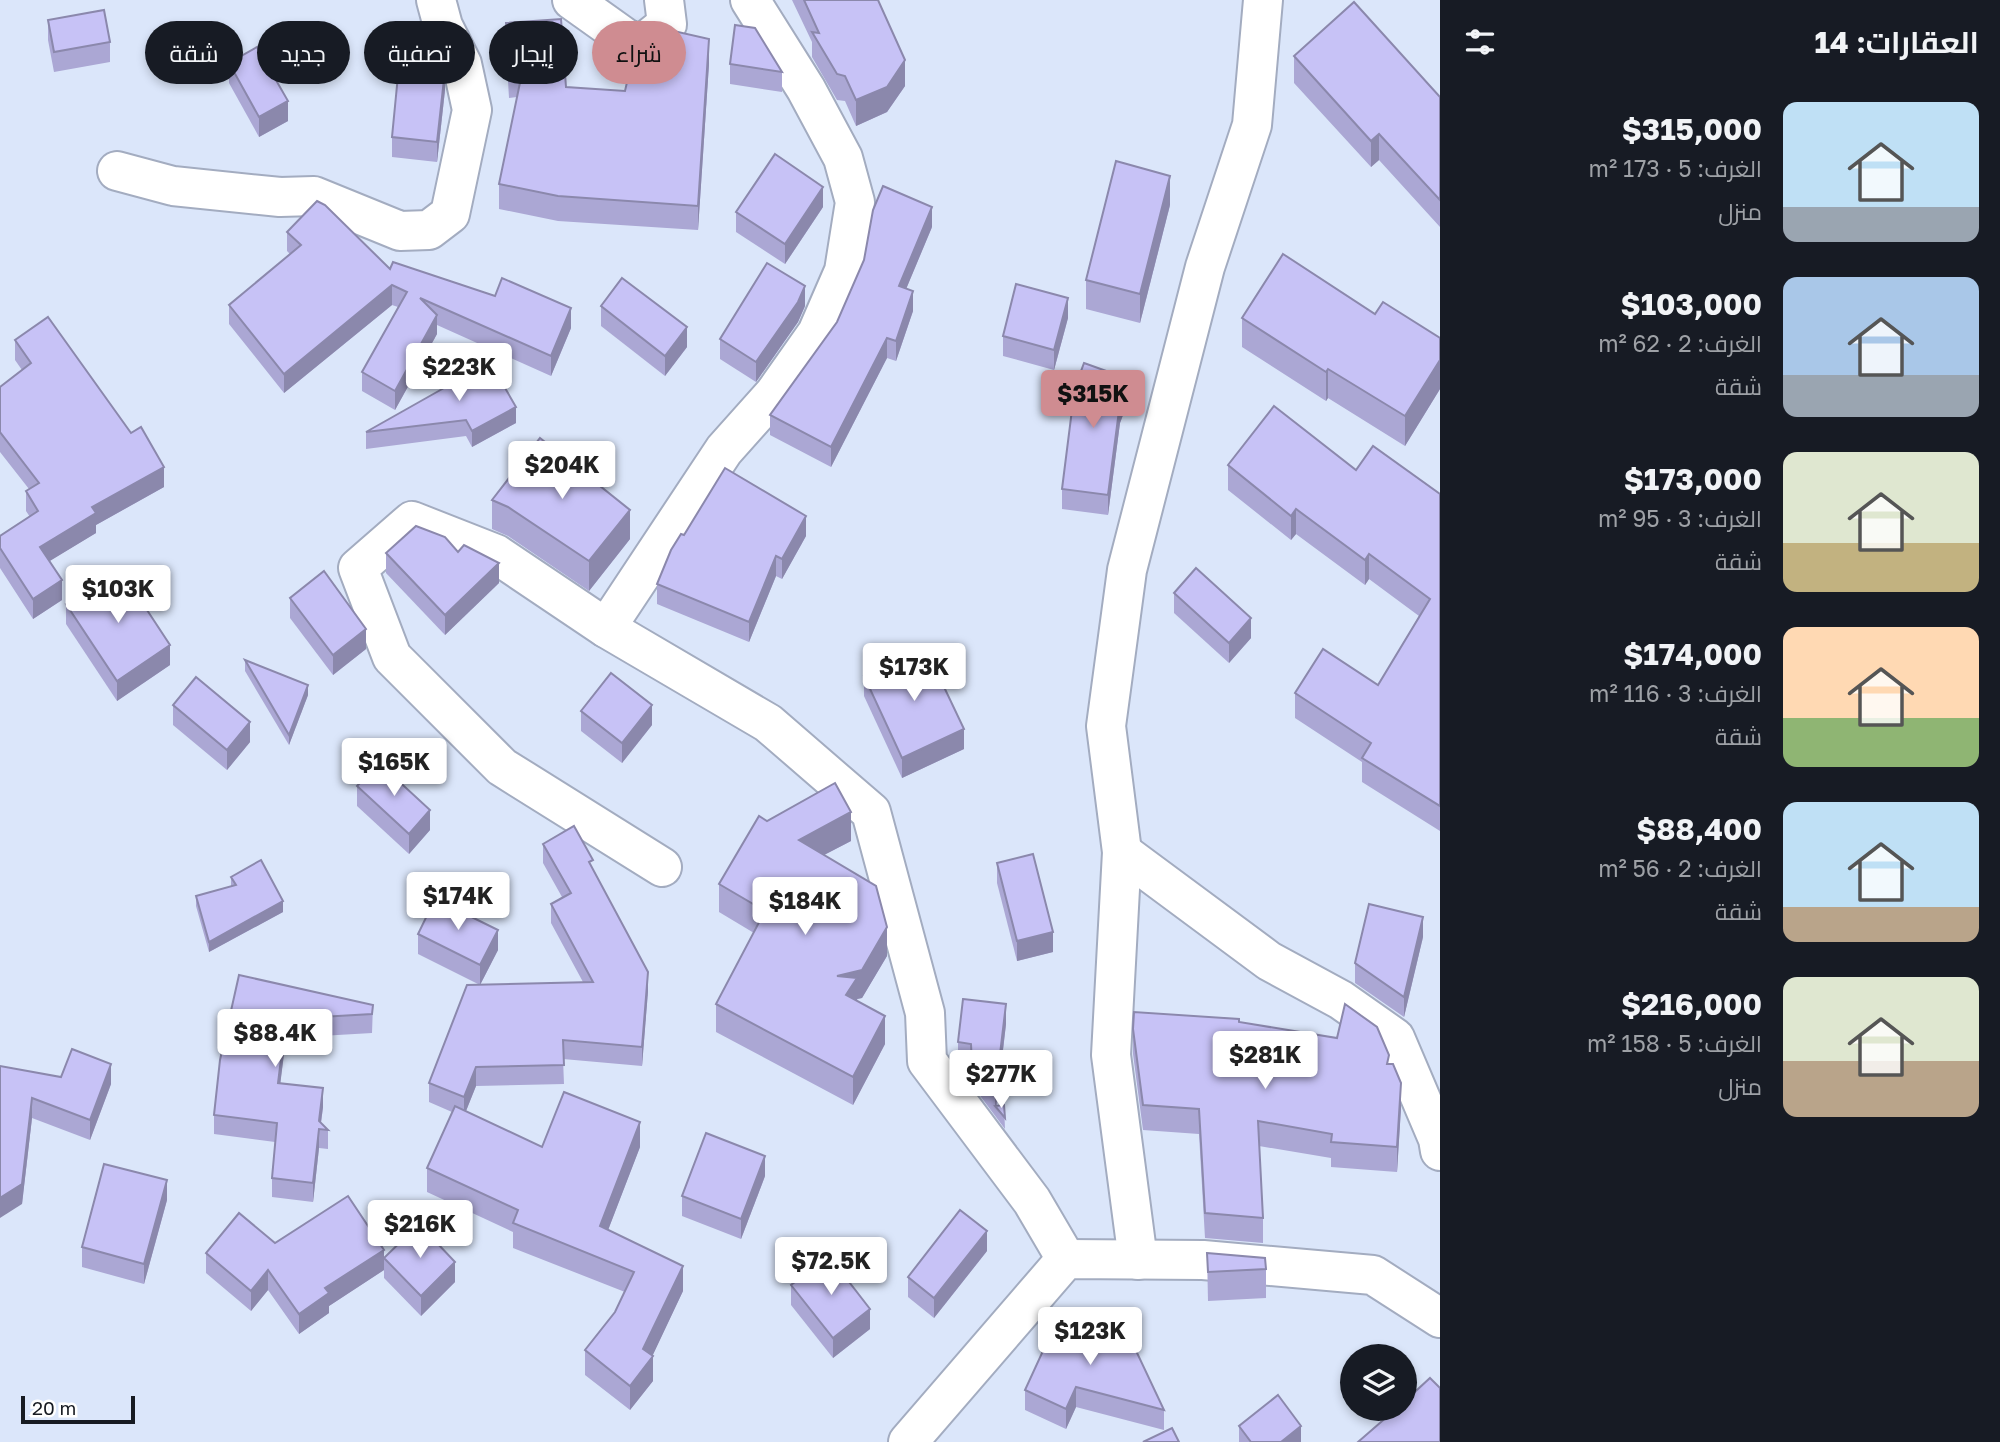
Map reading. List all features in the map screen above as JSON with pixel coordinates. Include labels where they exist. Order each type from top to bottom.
[{"type":"street","points":[[117,171],[173,186],[280,197],[314,197],[400,231],[429,230],[450,215],[472,110],[462,64],[443,26],[436,0]]},
{"type":"street","points":[[572,0],[631,42],[646,41],[667,24],[664,0]]},
{"type":"street","points":[[606,628],[724,450],[774,394],[817,333],[844,271],[855,202],[843,158],[806,89],[750,0]]},
{"type":"street","points":[[1138,1260],[1111,1055],[1122,852],[1106,726],[1126,570],[1205,267],[1252,125],[1263,0]]},
{"type":"street","points":[[662,867],[502,767],[392,657],[358,568],[412,521],[496,554],[606,628],[768,723],[871,812],[925,1013],[927,1061],[1032,1201],[1066,1259]]},
{"type":"street","points":[[1122,852],[1269,961],[1341,1000],[1395,1038],[1438,1139],[1440,1151]]},
{"type":"street","points":[[908,1442],[1066,1259],[1203,1261],[1373,1275],[1440,1318]]},
{"type":"building","points":[[804,0],[878,0],[905,60],[887,87],[856,100],[845,76],[837,74],[812,32],[819,33]]},
{"type":"building","points":[[1354,2],[1440,97],[1440,200],[1379,134],[1371,141],[1294,56]]},
{"type":"building","points":[[104,10],[110,42],[54,52],[48,20]]},
{"type":"building","points":[[735,25],[755,28],[782,72],[730,64]]},
{"type":"building","points":[[686,34],[709,39],[698,206],[558,196],[499,184],[520,84],[566,84],[566,87],[625,91],[627,84],[686,84]]},
{"type":"building","points":[[257,47],[257,84],[278,84],[288,101],[259,117],[241,84],[243,84],[243,55]]},
{"type":"building","points":[[397,84],[443,84],[437,142],[392,137]]},
{"type":"building","points":[[775,154],[823,187],[785,244],[736,212]]},
{"type":"building","points":[[1116,161],[1170,176],[1140,294],[1086,280]]},
{"type":"building","points":[[883,186],[932,207],[899,286],[913,291],[896,341],[887,338],[831,447],[770,415],[837,322],[864,260],[873,210]]},
{"type":"building","points":[[317,201],[325,205],[390,269],[393,262],[495,296],[502,278],[571,308],[551,356],[420,298],[437,315],[395,391],[362,372],[407,292],[392,285],[284,374],[229,305],[301,245],[287,232]]},
{"type":"building","points":[[1283,254],[1375,314],[1383,302],[1440,338],[1440,360],[1405,416],[1328,369],[1326,372],[1242,318]]},
{"type":"building","points":[[767,263],[805,286],[798,302],[756,362],[720,339]]},
{"type":"building","points":[[622,278],[687,327],[665,356],[601,306]]},
{"type":"building","points":[[1016,284],[1068,298],[1054,350],[1003,336]]},
{"type":"building","points":[[48,317],[131,433],[141,427],[164,467],[92,507],[96,513],[40,547],[62,580],[33,599],[0,548],[0,536],[38,511],[26,491],[39,483],[0,432],[0,387],[31,363],[15,340]]},
{"type":"building","points":[[490,362],[516,407],[472,431],[466,420],[366,432]]},
{"type":"building","points":[[1084,363],[1129,379],[1120,403],[1108,495],[1062,489],[1073,402],[1070,401]]},
{"type":"building","points":[[1274,406],[1356,470],[1373,446],[1440,494],[1440,806],[1362,758],[1371,743],[1295,693],[1323,649],[1378,685],[1430,599],[1369,554],[1365,560],[1296,509],[1291,516],[1228,465]]},
{"type":"building","points":[[540,438],[630,510],[589,561],[508,507],[492,500]]},
{"type":"building","points":[[725,468],[806,516],[782,559],[776,556],[749,622],[657,584],[671,550],[681,534],[684,535]]},
{"type":"building","points":[[416,526],[445,537],[458,552],[464,545],[499,563],[445,615],[386,553]]},
{"type":"building","points":[[1196,568],[1251,618],[1229,643],[1174,593]]},
{"type":"building","points":[[120,569],[170,645],[117,681],[66,604]]},
{"type":"building","points":[[324,571],[366,629],[333,655],[290,598]]},
{"type":"building","points":[[925,647],[964,729],[902,758],[864,676]]},
{"type":"building","points":[[245,660],[308,685],[289,735]]},
{"type":"building","points":[[611,673],[652,705],[622,743],[581,711]]},
{"type":"building","points":[[196,677],[250,722],[227,750],[173,705]]},
{"type":"building","points":[[379,763],[430,810],[409,834],[357,786]]},
{"type":"building","points":[[835,783],[851,812],[799,840],[876,886],[887,927],[862,970],[837,976],[857,978],[846,995],[885,1016],[853,1077],[716,1004],[765,911],[719,884],[759,816],[767,821]]},
{"type":"building","points":[[574,826],[593,860],[589,862],[648,972],[642,1047],[563,1040],[564,1065],[476,1067],[464,1097],[429,1083],[467,985],[593,982],[551,904],[571,893],[543,844]]},
{"type":"building","points":[[1033,854],[1053,932],[1017,941],[997,863]]},
{"type":"building","points":[[261,860],[283,901],[209,942],[196,896],[236,885],[231,877]]},
{"type":"building","points":[[435,899],[498,930],[480,965],[418,934]]},
{"type":"building","points":[[1369,904],[1423,917],[1404,997],[1355,963]]},
{"type":"building","points":[[239,975],[373,1005],[372,1014],[286,1019],[278,1083],[323,1088],[319,1121],[328,1130],[319,1129],[313,1183],[272,1178],[277,1123],[214,1115],[220,1060]]},
{"type":"building","points":[[963,999],[1006,1004],[995,1096],[972,1065],[971,1044],[958,1042]]},
{"type":"building","points":[[1345,1004],[1377,1027],[1389,1055],[1387,1064],[1393,1064],[1401,1083],[1397,1147],[1331,1142],[1332,1134],[1258,1121],[1263,1218],[1205,1213],[1199,1109],[1143,1105],[1133,1029],[1134,1012],[1239,1019],[1239,1022],[1337,1038]]},
{"type":"building","points":[[72,1049],[111,1064],[90,1120],[32,1098],[22,1184],[0,1198],[0,1066],[61,1077]]},
{"type":"building","points":[[564,1092],[640,1122],[600,1226],[683,1266],[643,1349],[653,1356],[630,1386],[585,1350],[615,1312],[634,1272],[513,1223],[518,1210],[427,1168],[455,1106],[542,1147]]},
{"type":"building","points":[[1004,1105],[1005,1118],[995,1106]]},
{"type":"building","points":[[706,1133],[765,1156],[741,1219],[682,1196]]},
{"type":"building","points":[[104,1164],[167,1180],[144,1264],[82,1247]]},
{"type":"building","points":[[348,1196],[384,1250],[325,1288],[329,1293],[299,1314],[268,1270],[251,1291],[206,1253],[239,1213],[275,1243]]},
{"type":"building","points":[[960,1210],[987,1231],[934,1298],[908,1277]]},
{"type":"building","points":[[419,1224],[455,1262],[421,1296],[384,1258]]},
{"type":"building","points":[[1207,1253],[1265,1258],[1266,1269],[1208,1272]]},
{"type":"building","points":[[829,1256],[870,1309],[833,1338],[791,1285]]},
{"type":"building","points":[[1059,1316],[1079,1325],[1131,1340],[1164,1410],[1076,1387],[1066,1409],[1025,1390]]},
{"type":"building","points":[[1430,1378],[1440,1388],[1440,1442],[1358,1442],[1382,1421],[1417,1421],[1417,1390]]},
{"type":"building","points":[[1278,1395],[1301,1426],[1281,1442],[1251,1442],[1239,1426]]},
{"type":"building","points":[[1172,1428],[1179,1442],[1143,1442]]}]
